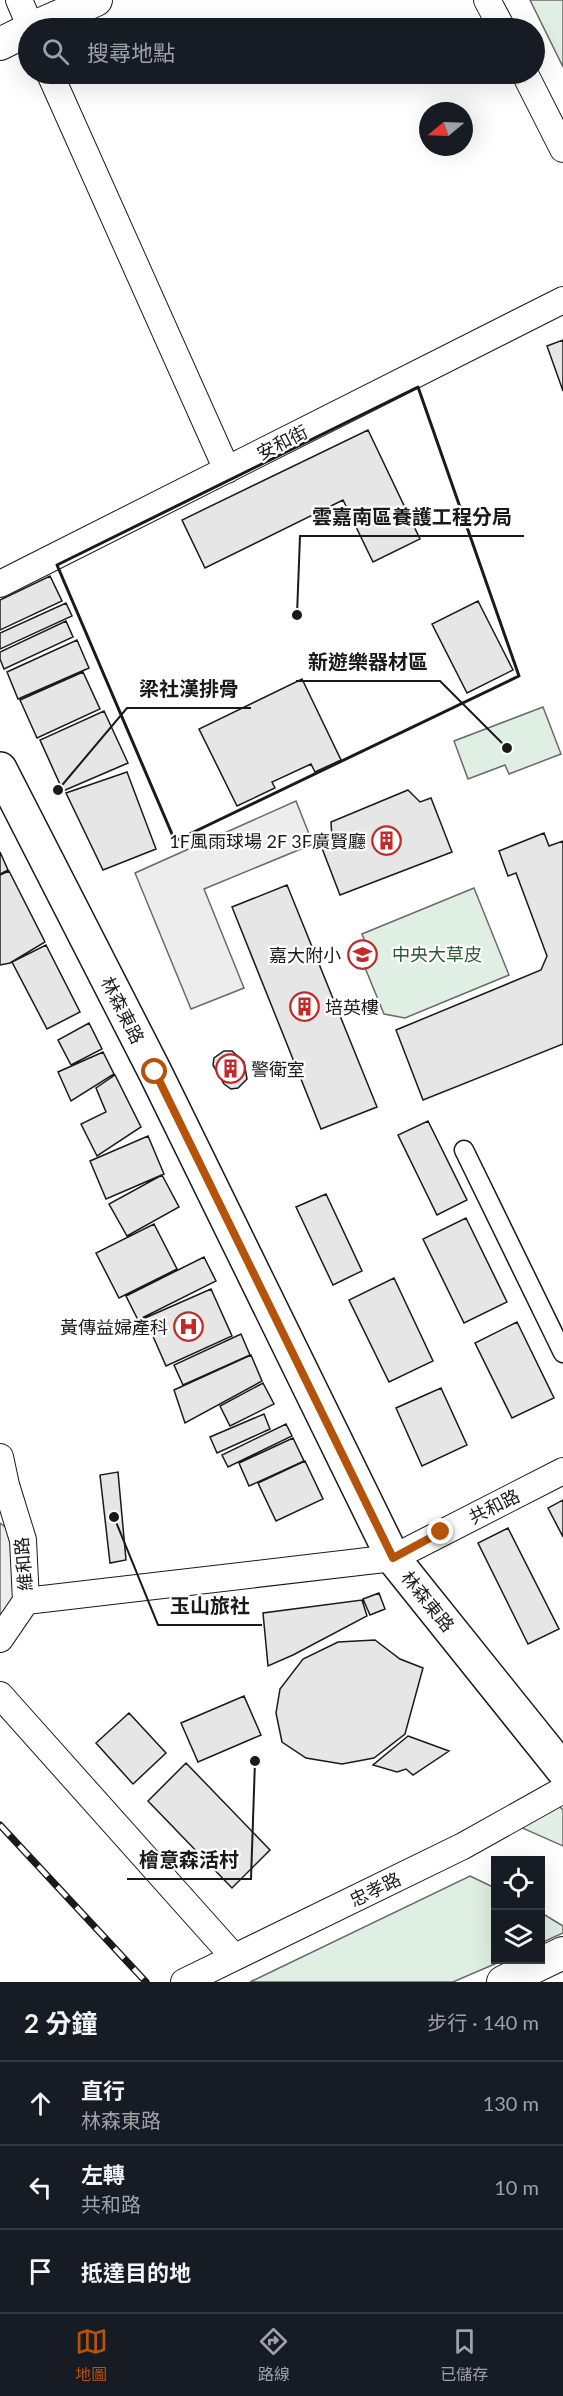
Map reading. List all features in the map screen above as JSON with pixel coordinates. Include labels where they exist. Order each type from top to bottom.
[{"type":"main road","name":"林森東路","points":[[0,769],[160,1083],[393,1558],[563,1770]]},
{"type":"street","points":[[19,0],[26,18]]},
{"type":"street","points":[[56,18],[96,0]]},
{"type":"street","points":[[488,0],[497,18]]},
{"type":"street","points":[[0,44],[18,35]]},
{"type":"street","points":[[54,84],[227,470]]},
{"type":"street","points":[[530,84],[563,148]]},
{"type":"street","name":"安和街","points":[[0,584],[563,300]]},
{"type":"street","points":[[464,1150],[563,1353]]},
{"type":"street","name":"維和路","points":[[0,1457],[23,1540],[26,1601]]},
{"type":"street","name":"共和路","points":[[393,1558],[563,1471]]},
{"type":"street","points":[[0,1639],[26,1601],[393,1558]]},
{"type":"street","points":[[0,1695],[234,1957]]},
{"type":"street","name":"忠孝路","points":[[183,1982],[463,1846],[563,1790]]},
{"type":"street","points":[[503,1982],[563,1953]]},
{"type":"green space","points":[[530,0],[563,0],[563,67],[545,30],[545,18],[539,18]]},
{"type":"green space","points":[[543,707],[561,754],[509,774],[505,765],[468,779],[454,741]]},
{"type":"green space","name":"中央大草皮","points":[[474,888],[509,975],[405,1018],[384,1014],[361,958],[370,955],[362,934]]},
{"type":"green space","points":[[557,1804],[563,1810],[563,1846],[520,1827]]},
{"type":"green space","points":[[470,1876],[491,1886],[491,1964],[495,1964],[453,1982],[250,1982]]},
{"type":"green space","points":[[545,1915],[563,1926],[563,1933],[545,1941]]},
{"type":"shaded area","points":[[296,801],[313,844],[204,889],[244,988],[191,1009],[135,873]]},
{"type":"shaded area","points":[[0,1523],[23,1540],[26,1601],[0,1639]]},
{"type":"building","points":[[563,340],[563,391],[547,346]]},
{"type":"building","points":[[368,430],[420,539],[373,562],[343,500],[205,568],[182,520]]},
{"type":"building","points":[[50,576],[62,601],[0,630],[0,600]]},
{"type":"building","points":[[478,601],[513,670],[467,693],[432,624]]},
{"type":"building","points":[[66,603],[72,616],[0,649],[0,633]]},
{"type":"building","points":[[66,621],[73,637],[4,669],[0,652]]},
{"type":"building","points":[[77,640],[89,668],[18,699],[7,672]]},
{"type":"building","points":[[83,672],[100,709],[37,738],[20,700]]},
{"type":"building","points":[[302,679],[341,760],[315,772],[311,764],[272,782],[275,788],[237,806],[199,729]]},
{"type":"building","points":[[104,711],[128,763],[63,791],[40,740]]},
{"type":"building","points":[[127,772],[156,849],[103,870],[66,793]]},
{"type":"building","name":"1F風雨球場 2F 3F廣賢廳","points":[[408,790],[420,802],[431,798],[452,852],[340,895],[320,843],[332,839],[331,822]]},
{"type":"building","points":[[544,833],[549,846],[563,841],[563,1044],[423,1100],[396,1030],[541,970],[547,956],[516,873],[508,876],[499,851]]},
{"type":"building","points":[[0,852],[8,870],[0,874]]},
{"type":"building","points":[[9,871],[45,942],[10,963],[0,965],[0,875]]},
{"type":"building","name":"培英樓","points":[[287,885],[377,1107],[321,1129],[232,907]]},
{"type":"building","points":[[46,945],[80,1012],[47,1029],[12,962]]},
{"type":"building","points":[[89,1023],[102,1049],[71,1065],[58,1040]]},
{"type":"building","name":"警衛室","points":[[224,1051],[232,1051],[244,1062],[247,1079],[238,1088],[231,1089],[224,1084],[213,1065],[214,1058]]},
{"type":"building","points":[[103,1052],[114,1074],[71,1101],[58,1072]]},
{"type":"building","points":[[115,1075],[141,1127],[97,1156],[81,1124],[106,1112],[96,1088]]},
{"type":"building","points":[[428,1121],[467,1200],[437,1215],[398,1135]]},
{"type":"building","points":[[148,1136],[164,1174],[106,1199],[90,1161]]},
{"type":"building","points":[[162,1175],[179,1207],[127,1236],[109,1204]]},
{"type":"building","points":[[326,1194],[362,1271],[333,1285],[296,1207]]},
{"type":"building","points":[[466,1218],[507,1302],[464,1323],[423,1239]]},
{"type":"building","points":[[154,1224],[177,1269],[119,1298],[96,1253]]},
{"type":"building","points":[[204,1257],[216,1281],[138,1320],[126,1296]]},
{"type":"building","points":[[394,1278],[433,1361],[389,1382],[349,1300]]},
{"type":"building","name":"黃傳益婦產科","points":[[211,1289],[232,1336],[166,1366],[145,1318]]},
{"type":"building","points":[[517,1322],[554,1398],[512,1418],[475,1343]]},
{"type":"building","points":[[241,1334],[250,1355],[183,1385],[174,1365]]},
{"type":"building","points":[[251,1355],[262,1381],[185,1423],[174,1390]]},
{"type":"building","points":[[263,1383],[274,1404],[230,1426],[220,1406]]},
{"type":"building","points":[[441,1388],[467,1445],[422,1466],[396,1408]]},
{"type":"building","points":[[264,1414],[270,1429],[217,1453],[210,1437]]},
{"type":"building","points":[[286,1424],[292,1436],[228,1467],[222,1455]]},
{"type":"building","points":[[293,1438],[304,1461],[249,1486],[239,1463]]},
{"type":"building","points":[[305,1461],[323,1499],[276,1521],[258,1483]]},
{"type":"building","points":[[118,1472],[126,1560],[110,1563],[100,1475]]},
{"type":"building","points":[[563,1500],[563,1537],[548,1508]]},
{"type":"building","points":[[508,1528],[559,1629],[528,1644],[478,1543]]},
{"type":"building","points":[[379,1593],[385,1609],[370,1615],[363,1599]]},
{"type":"building","points":[[362,1600],[367,1616],[268,1666],[263,1613]]},
{"type":"building","points":[[375,1640],[400,1659],[423,1668],[405,1734],[374,1758],[342,1764],[306,1758],[282,1742],[276,1713],[280,1689],[303,1659],[338,1642]]},
{"type":"building","points":[[244,1696],[261,1735],[198,1762],[181,1723]]},
{"type":"building","points":[[129,1713],[166,1753],[133,1784],[96,1743]]},
{"type":"building","points":[[408,1736],[449,1751],[413,1775],[406,1769],[397,1772],[373,1765]]},
{"type":"building","points":[[186,1763],[270,1850],[232,1888],[148,1801]]},
{"type":"railway","points":[[0,1825],[146,1982]]},
{"type":"wall","points":[[418,387],[519,676],[175,841],[57,565],[418,387]]},
{"type":"place","name":"雲嘉南區養護工程分局","points":[[297,615]]},
{"type":"place","name":"新遊樂器材區","points":[[507,748]]},
{"type":"place","name":"梁社漢排骨","points":[[58,790]]},
{"type":"place","name":"1F風雨球場 2F 3F廣賢廳","points":[[387,841]]},
{"type":"place","name":"嘉大附小","points":[[362,955]]},
{"type":"place","name":"培英樓","points":[[304,1007]]},
{"type":"place","name":"警衛室","points":[[230,1069]]},
{"type":"place","name":"黃傳益婦產科","points":[[189,1327]]},
{"type":"place","name":"玉山旅社","points":[[114,1517]]},
{"type":"place","name":"檜意森活村","points":[[255,1761]]},
{"type":"route","points":[[155,1072],[393,1558],[441,1532]]}]
